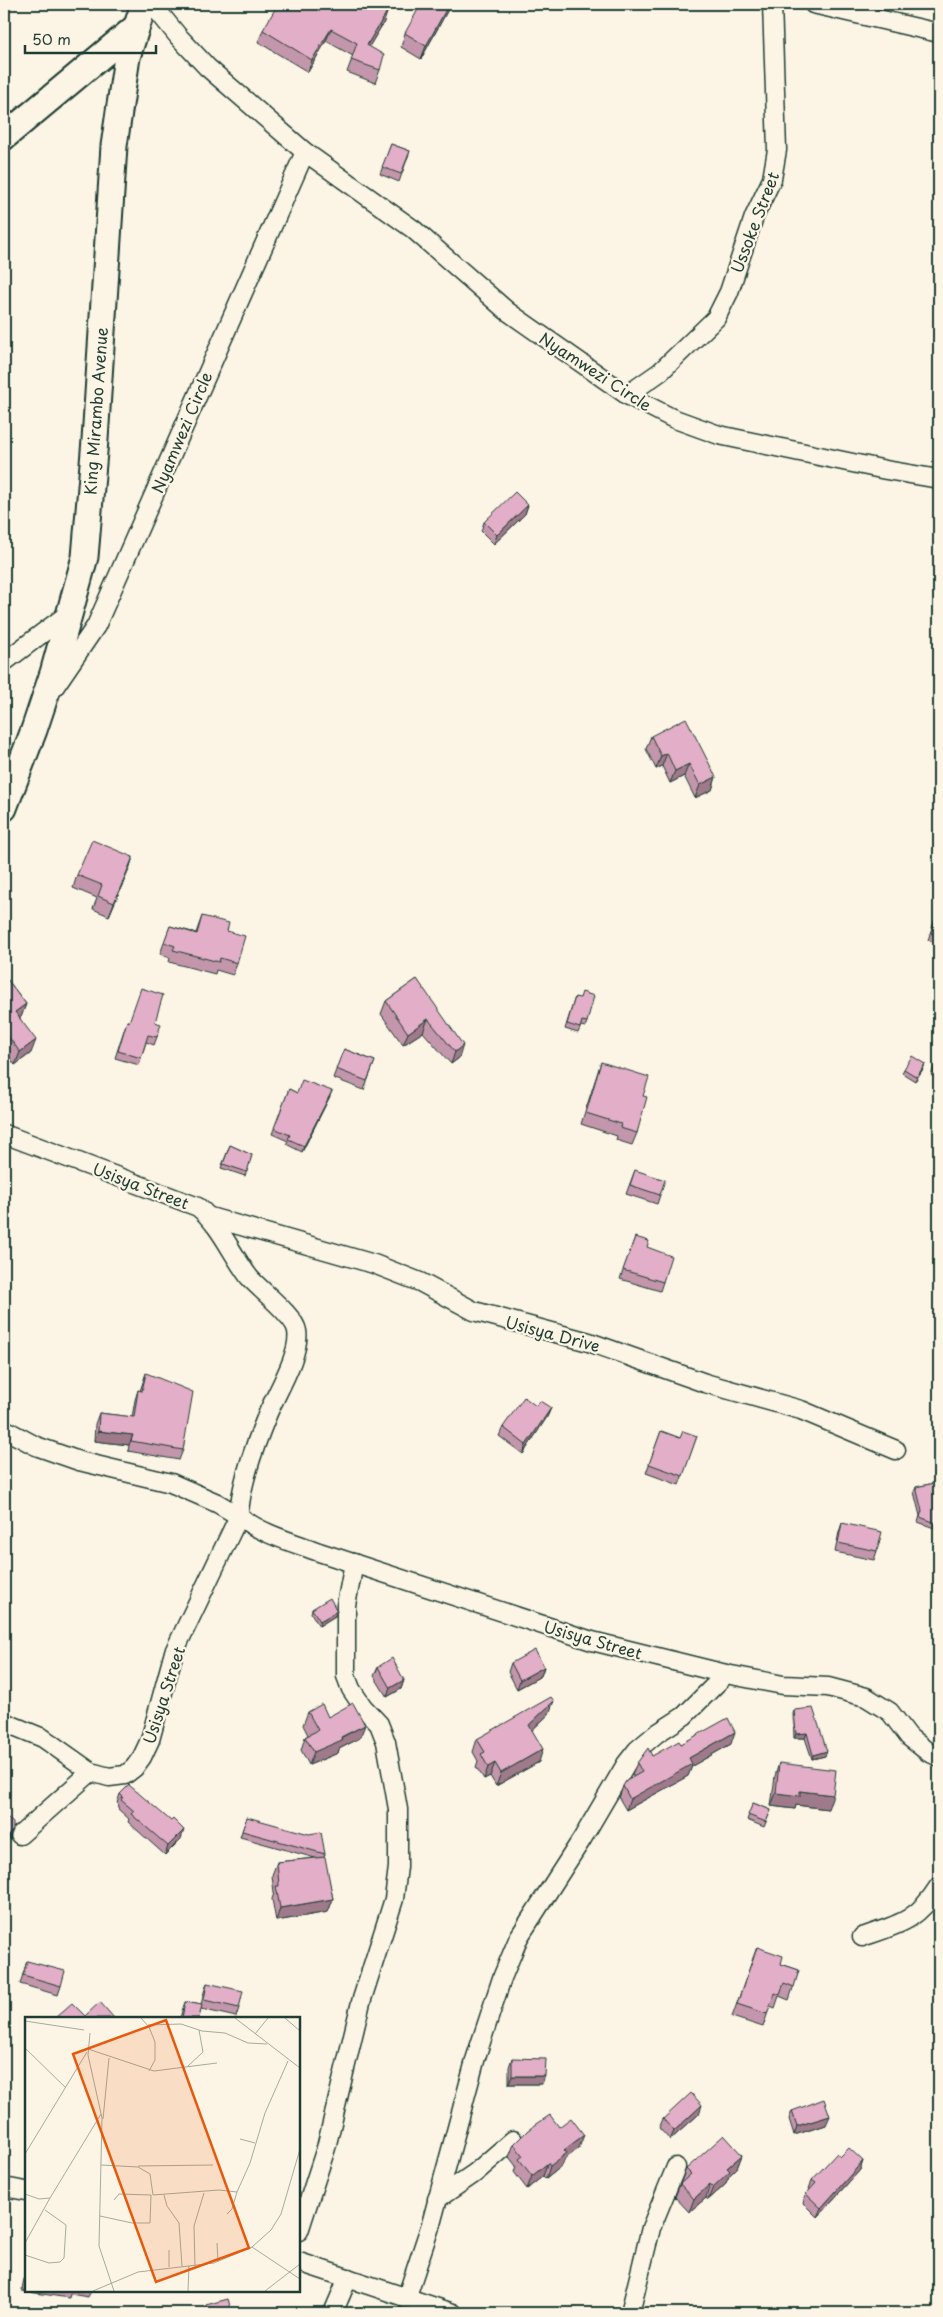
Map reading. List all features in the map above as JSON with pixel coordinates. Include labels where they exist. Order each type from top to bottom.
[{"type":"main road","name":"King Mirambo Avenue","points":[[4,808],[43,704],[72,611],[85,557],[95,440],[114,146],[127,57],[144,4]]},
{"type":"main road","points":[[4,137],[136,27]]},
{"type":"street","name":"Nyamwezi Circle","points":[[152,4],[207,67],[305,152],[413,228],[507,311],[627,395],[672,418],[719,435],[876,468],[939,479]]},
{"type":"street","name":"Ussoke Street","points":[[627,395],[660,372],[716,318],[729,292],[754,217],[772,179],[777,150],[772,4]]},
{"type":"street","points":[[813,4],[939,33]]},
{"type":"street","name":"Nyamwezi Circle","points":[[43,704],[96,626],[305,152]]},
{"type":"street","points":[[4,662],[72,611]]},
{"type":"street","name":"Usisya Street","points":[[4,1134],[198,1207],[210,1217],[250,1279],[288,1317],[297,1330],[296,1345],[267,1415],[253,1456],[239,1505],[239,1516],[174,1652],[150,1740],[134,1768],[124,1775],[109,1777],[91,1772],[43,1738],[4,1722]]},
{"type":"street","name":"Usisya Drive","points":[[210,1217],[374,1264],[420,1282],[474,1311],[589,1342],[705,1383],[801,1410],[896,1450]]},
{"type":"street","points":[[4,1429],[36,1446],[79,1461],[171,1483],[217,1503],[239,1516]]},
{"type":"street","name":"Usisya Street","points":[[239,1516],[255,1527],[279,1537],[592,1640],[726,1674],[783,1685],[828,1688],[866,1697],[890,1712],[909,1737],[928,1752],[939,1757]]},
{"type":"street","points":[[300,2228],[326,2148],[361,2002],[394,1899],[398,1867],[398,1810],[386,1742],[380,1724],[363,1706],[351,1689],[346,1676],[346,1605],[354,1563]]},
{"type":"street","points":[[406,2299],[437,2199],[476,2057],[502,1978],[519,1937],[582,1839],[626,1764],[637,1750],[656,1734],[684,1716],[726,1674]]},
{"type":"street","points":[[20,1835],[91,1772]]},
{"type":"street","points":[[862,1937],[892,1927],[916,1915],[926,1907],[939,1886]]},
{"type":"street","points":[[437,2199],[475,2173],[513,2140]]},
{"type":"street","points":[[630,2313],[651,2228],[676,2167]]},
{"type":"street","points":[[4,2187],[25,2191]]},
{"type":"street","points":[[300,2262],[453,2313]]},
{"type":"street","points":[[333,2313],[348,2278]]},
{"type":"building","points":[[278,4],[283,6],[284,4],[378,4],[388,10],[367,45],[384,55],[380,70],[351,60],[357,43],[331,29],[312,60],[263,30]]},
{"type":"building","points":[[421,4],[449,4],[426,46],[405,33]]},
{"type":"building","points":[[391,144],[410,151],[401,174],[382,167]]},
{"type":"building","points":[[515,492],[528,505],[497,535],[484,522]]},
{"type":"building","points":[[686,718],[716,777],[700,785],[689,764],[675,771],[667,753],[661,756],[651,736]]},
{"type":"building","points":[[92,840],[133,857],[114,903],[98,896],[102,885],[77,875]]},
{"type":"building","points":[[939,907],[939,936],[931,933]]},
{"type":"building","points":[[202,916],[229,923],[227,931],[245,936],[237,963],[220,958],[219,962],[173,950],[175,946],[164,942],[170,926],[197,934]]},
{"type":"building","points":[[4,975],[26,1004],[15,1012],[36,1040],[20,1052],[4,1031]]},
{"type":"building","points":[[417,979],[463,1045],[455,1052],[428,1019],[408,1033],[386,1001]]},
{"type":"building","points":[[141,988],[163,995],[155,1022],[161,1024],[157,1037],[148,1035],[141,1058],[118,1051],[127,1021],[129,1022]]},
{"type":"building","points":[[582,992],[594,996],[587,1022],[582,1021],[580,1028],[567,1024],[575,997],[580,998]]},
{"type":"building","points":[[344,1049],[375,1061],[367,1081],[336,1069]]},
{"type":"building","points":[[912,1056],[925,1064],[917,1077],[904,1069]]},
{"type":"building","points":[[939,1061],[939,1072],[934,1067]]},
{"type":"building","points":[[601,1062],[649,1077],[643,1096],[647,1097],[637,1133],[620,1128],[621,1124],[586,1113]]},
{"type":"building","points":[[302,1080],[332,1091],[304,1146],[288,1139],[290,1135],[274,1128],[289,1089],[297,1093]]},
{"type":"building","points":[[230,1145],[252,1155],[247,1172],[223,1164]]},
{"type":"building","points":[[635,1170],[665,1180],[660,1195],[630,1185]]},
{"type":"building","points":[[635,1237],[649,1241],[647,1247],[671,1256],[663,1282],[623,1270]]},
{"type":"building","points":[[146,1373],[193,1392],[183,1450],[131,1441],[133,1435],[98,1431],[99,1413],[134,1417],[138,1390],[142,1391]]},
{"type":"building","points":[[524,1397],[536,1406],[540,1401],[551,1408],[526,1445],[503,1427]]},
{"type":"building","points":[[661,1431],[680,1438],[683,1431],[697,1436],[683,1476],[649,1464]]},
{"type":"building","points":[[939,1482],[939,1514],[936,1523],[920,1517],[922,1511],[916,1487]]},
{"type":"building","points":[[842,1523],[882,1532],[877,1551],[838,1543]]},
{"type":"building","points":[[330,1598],[337,1611],[320,1621],[312,1609]]},
{"type":"building","points":[[535,1650],[544,1667],[520,1680],[511,1663]]},
{"type":"building","points":[[392,1658],[404,1680],[390,1688],[378,1667]]},
{"type":"building","points":[[551,1697],[554,1701],[529,1725],[543,1749],[501,1773],[495,1763],[488,1767],[481,1754],[485,1752],[477,1739]]},
{"type":"building","points":[[353,1703],[365,1725],[341,1737],[342,1740],[314,1752],[305,1737],[318,1730],[308,1712],[322,1704],[328,1717]]},
{"type":"building","points":[[813,1708],[827,1751],[813,1755],[807,1733],[796,1734],[794,1710]]},
{"type":"building","points":[[728,1718],[735,1732],[689,1758],[692,1764],[630,1799],[623,1786],[626,1781],[642,1772],[637,1763],[648,1748],[652,1756],[679,1741],[681,1744]]},
{"type":"building","points":[[779,1763],[836,1770],[833,1795],[800,1791],[800,1796],[776,1793]]},
{"type":"building","points":[[129,1785],[171,1821],[173,1819],[184,1830],[168,1846],[131,1814],[134,1811],[121,1800],[123,1797],[120,1794]]},
{"type":"building","points":[[753,1803],[771,1810],[766,1822],[748,1815]]},
{"type":"building","points":[[4,1814],[13,1823],[13,1830],[4,1839]]},
{"type":"building","points":[[247,1817],[309,1834],[321,1832],[325,1854],[242,1831]]},
{"type":"building","points":[[325,1857],[333,1899],[280,1908],[276,1886],[279,1886],[277,1862]]},
{"type":"building","points":[[757,1947],[783,1956],[781,1964],[799,1970],[794,1987],[784,1983],[780,1995],[775,1993],[767,2014],[737,2004]]},
{"type":"building","points":[[27,1961],[65,1971],[61,1986],[23,1975]]},
{"type":"building","points":[[207,1983],[243,1991],[239,2008],[204,2000]]},
{"type":"building","points":[[100,2002],[113,2017],[56,2017],[72,2003],[85,2016]]},
{"type":"building","points":[[185,2002],[202,2005],[199,2017],[182,2017]]},
{"type":"building","points":[[512,2058],[546,2059],[545,2076],[512,2076]]},
{"type":"building","points":[[691,2093],[702,2105],[674,2131],[663,2119]]},
{"type":"building","points":[[824,2099],[830,2116],[797,2126],[792,2111]]},
{"type":"building","points":[[550,2115],[559,2127],[571,2118],[584,2135],[564,2150],[567,2153],[550,2166],[548,2163],[532,2176],[519,2159],[523,2156],[514,2144],[528,2130]]},
{"type":"building","points":[[724,2135],[742,2155],[727,2168],[730,2171],[713,2187],[710,2184],[694,2199],[680,2184],[691,2174],[686,2169]]},
{"type":"building","points":[[849,2148],[863,2161],[821,2208],[806,2194],[816,2183],[812,2180],[837,2153],[840,2157]]},
{"type":"building","points":[[228,2299],[232,2313],[208,2313],[206,2305]]}]
